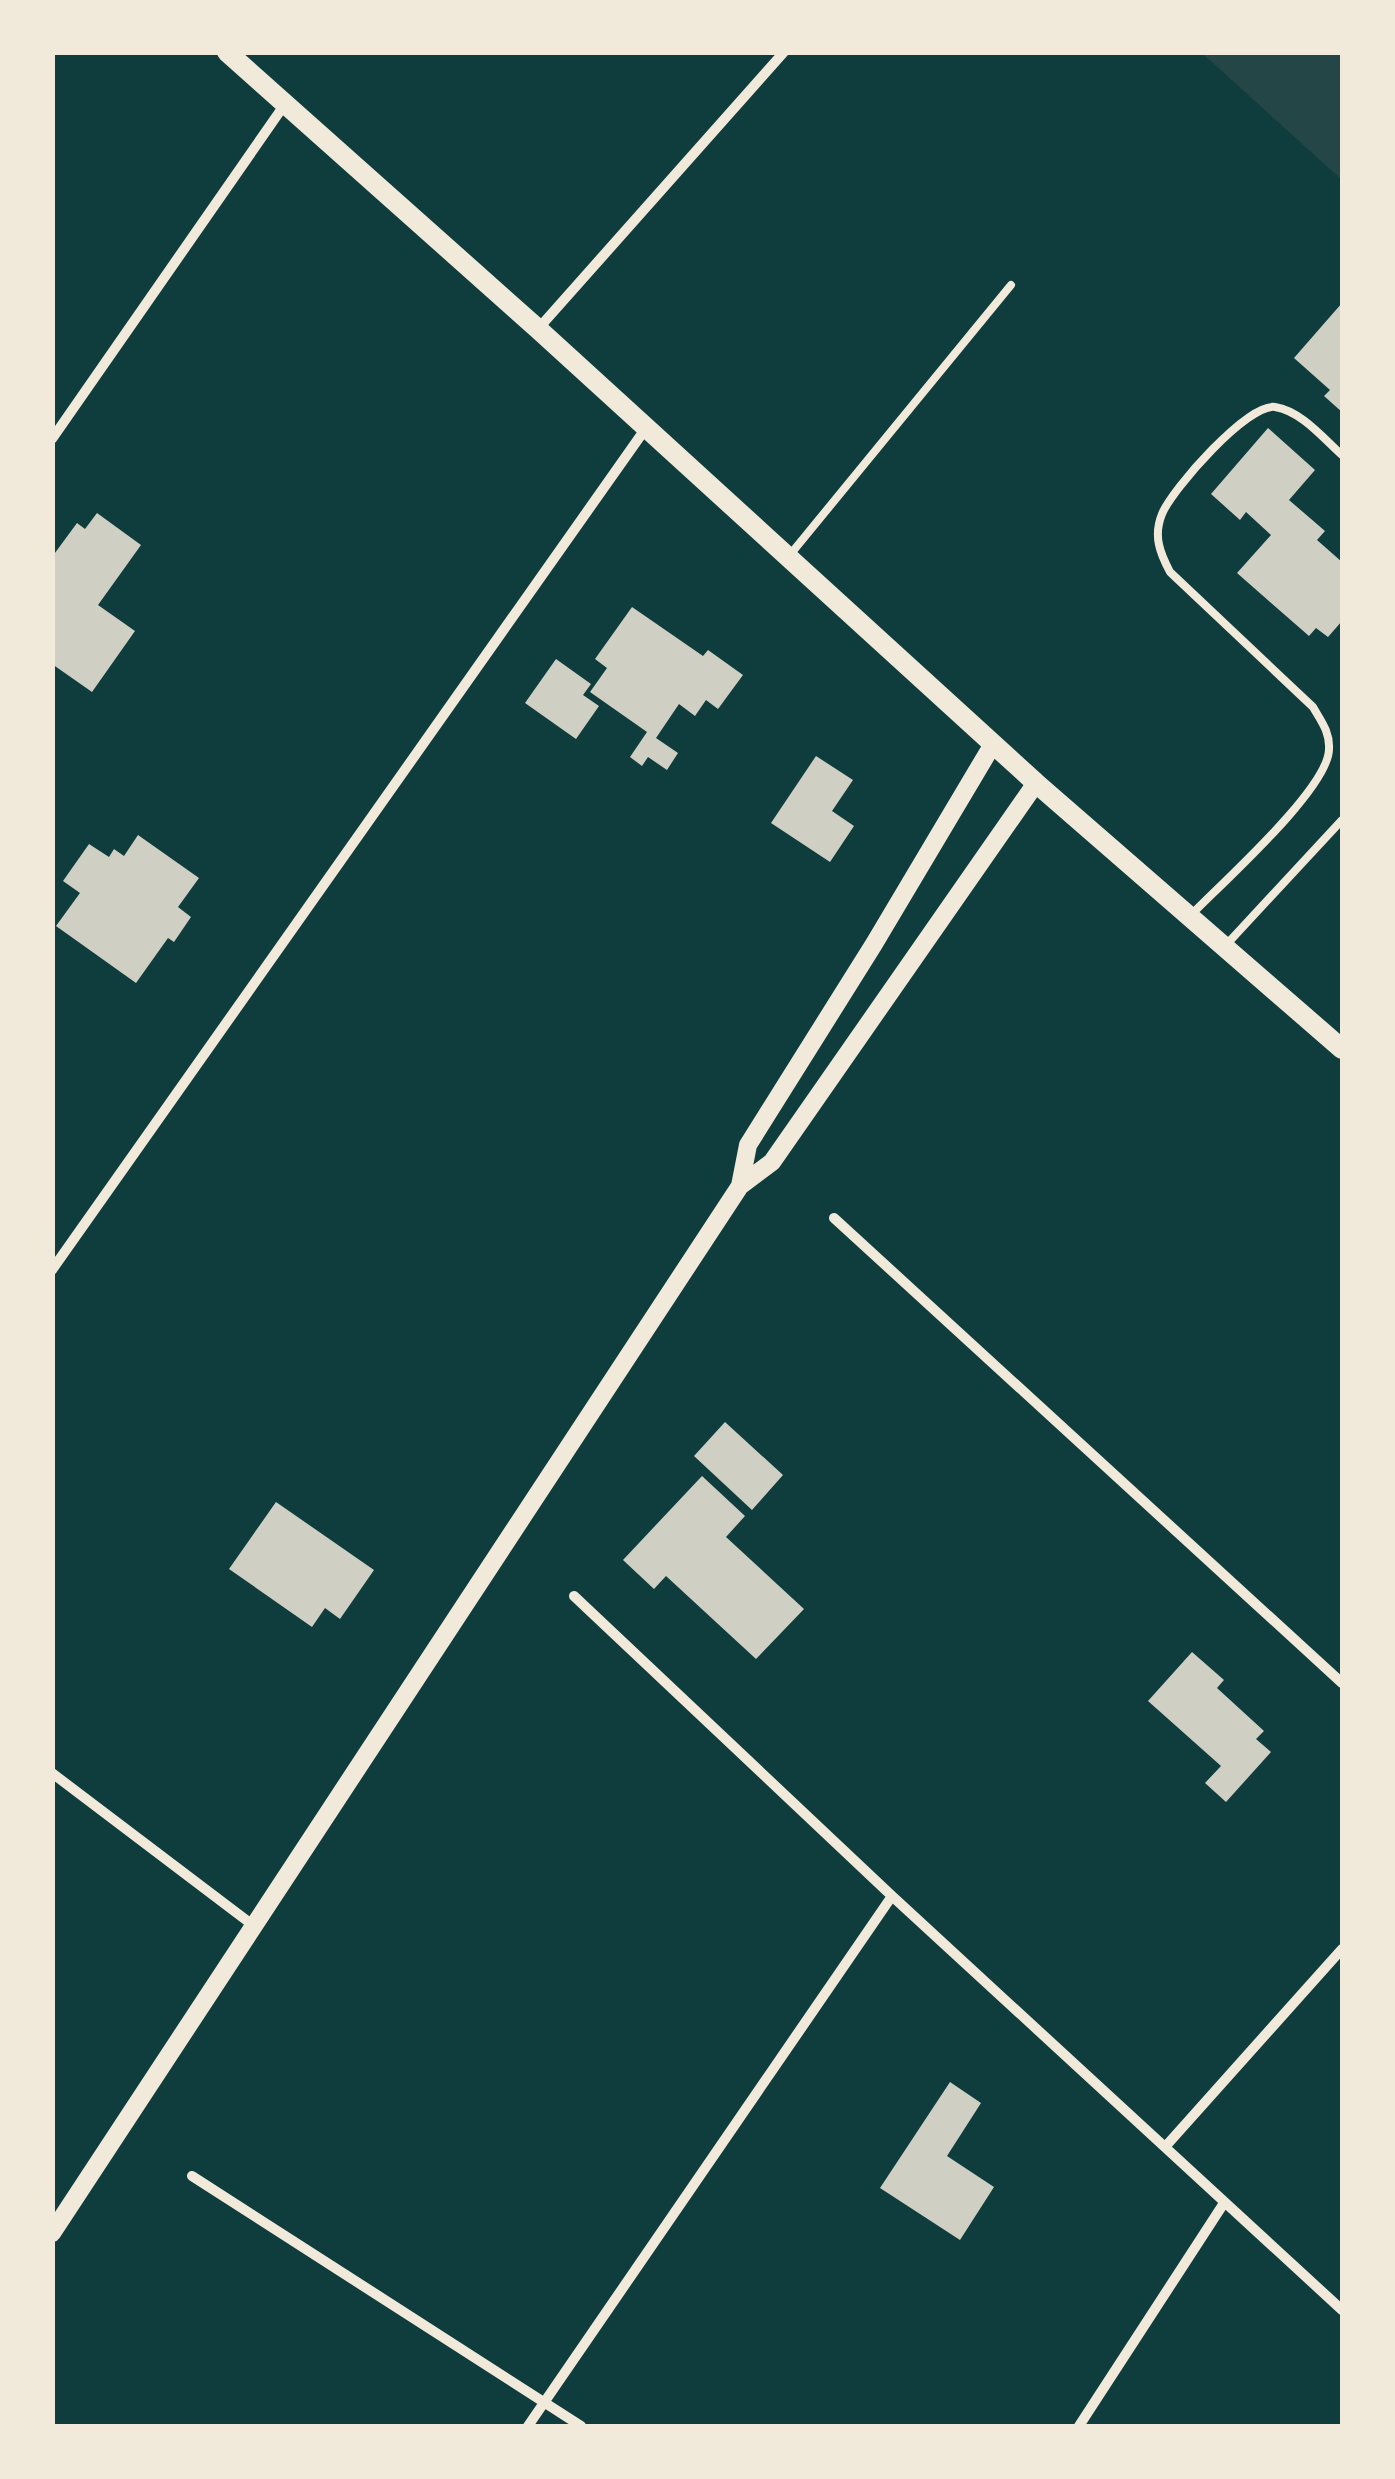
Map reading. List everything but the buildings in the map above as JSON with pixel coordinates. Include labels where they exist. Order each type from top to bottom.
[{"type":"main road","points":[[227,52],[1036,783],[1342,1050]]},
{"type":"street","points":[[538,329],[784,52]]},
{"type":"street","points":[[52,439],[285,104]]},
{"type":"street","points":[[52,1270],[646,428]]},
{"type":"street","points":[[740,1186],[748,1144],[994,744]]},
{"type":"street","points":[[52,2233],[740,1186],[772,1162],[1036,783]]},
{"type":"street","points":[[834,1218],[1342,1683]]},
{"type":"street","points":[[574,1596],[892,1896],[1342,2310]]},
{"type":"street","points":[[52,1772],[254,1926]]},
{"type":"street","points":[[528,2426],[892,1896]]},
{"type":"street","points":[[1166,2148],[1342,1949]]},
{"type":"street","points":[[192,2176],[580,2426]]},
{"type":"street","points":[[1079,2426],[1224,2203]]},
{"type":"lane","points":[[789,556],[1011,284]]},
{"type":"lane","points":[[1189,917],[1300,803],[1322,772],[1330,752],[1326,728],[1313,707],[1170,572],[1157,546],[1160,517],[1175,490],[1246,417],[1270,406],[1291,410],[1342,455]]},
{"type":"lane","points":[[1224,948],[1342,820]]},
{"type":"shaded area","points":[[1202,53],[1342,53],[1342,180]]}]
